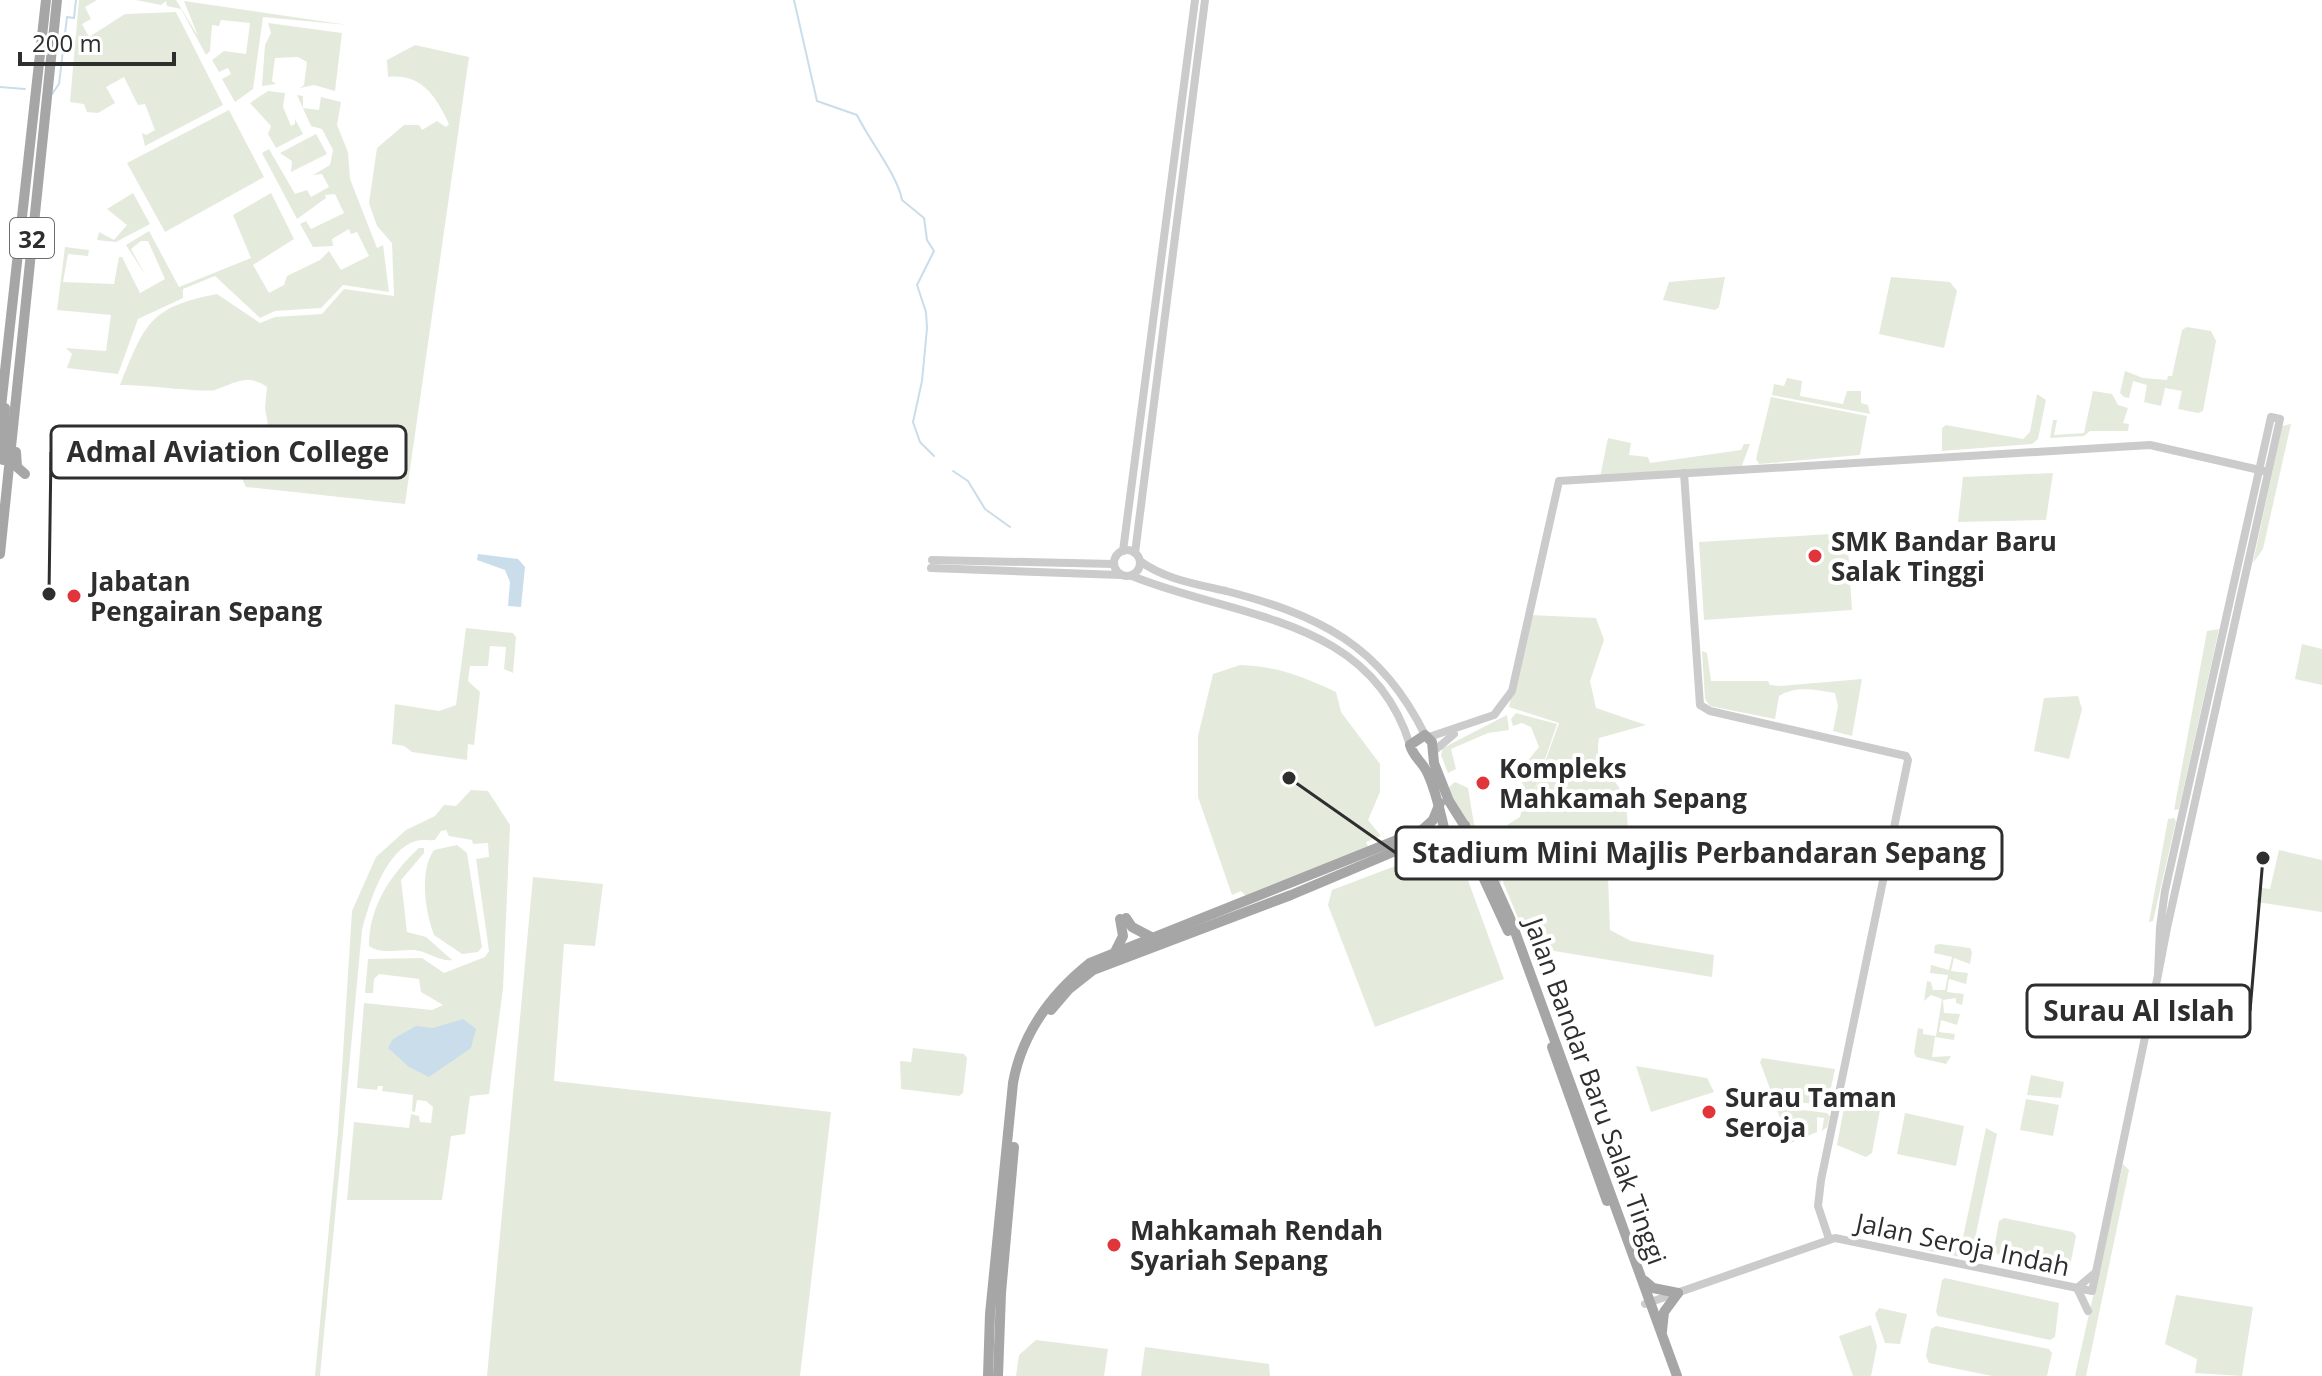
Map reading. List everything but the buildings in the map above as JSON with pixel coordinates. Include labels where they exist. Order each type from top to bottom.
[{"type":"main road","name":"32","points":[[0,416],[21,252],[15,237],[24,222],[46,0]]},
{"type":"main road","name":"32","points":[[0,554],[4,480],[19,374],[57,0]]},
{"type":"main road","points":[[4,480],[6,374]]},
{"type":"main road","points":[[19,374],[15,460],[25,474]]},
{"type":"main road","points":[[1427,736],[1410,745],[1413,755],[1426,768],[1451,836]]},
{"type":"main road","name":"Jalan Bandar Baru Salak Tinggi","points":[[1427,736],[1449,801],[1465,825],[1510,918],[1639,1272],[1671,1376]]},
{"type":"main road","points":[[988,1376],[990,1314],[1018,1058],[1042,1011],[1062,985],[1090,963],[1115,952],[1422,830],[1433,820],[1440,803]]},
{"type":"main road","points":[[998,1376],[1001,1293],[1021,1072],[1030,1045],[1048,1013],[1069,989],[1093,970],[1424,839],[1464,833],[1465,825]]},
{"type":"main road","name":"Jalan Bandar Baru Salak Tinggi","points":[[1451,836],[1471,851],[1506,926],[1677,1376]]},
{"type":"main road","points":[[1238,901],[1243,913]]},
{"type":"main road","points":[[1115,952],[1123,936],[1123,918],[1151,937]]},
{"type":"main road","points":[[1639,1272],[1653,1288],[1678,1293],[1664,1312],[1662,1335]]},
{"type":"street","points":[[1114,564],[1123,551],[1195,0]]},
{"type":"street","points":[[1132,576],[1139,570],[1138,557],[1205,0]]},
{"type":"street","points":[[2088,1311],[2077,1288],[2096,1272],[2158,975],[2165,891],[2264,471],[2280,419],[2271,417],[2264,471]]},
{"type":"street","points":[[1123,551],[1171,577],[1292,610],[1342,634],[1387,674],[1427,736],[1461,729],[1494,715],[1512,691],[1559,481],[2150,445],[2264,471]]},
{"type":"street","points":[[1684,473],[1700,705],[1710,711],[1906,756],[1908,760],[1821,1180],[1818,1206],[1829,1239]]},
{"type":"street","points":[[1114,564],[932,564],[1132,576],[1279,622],[1342,651],[1385,690],[1402,719],[1410,745]]},
{"type":"street","points":[[1114,564],[1120,575]]},
{"type":"street","points":[[1413,711],[1431,729],[1450,732]]},
{"type":"street","points":[[1434,751],[1461,729]]},
{"type":"street","name":"Jalan Seroja Indah","points":[[1648,1304],[1829,1239],[1861,1242],[2092,1291],[2096,1272]]},
{"type":"green space","points":[[79,0],[97,0],[85,7],[91,19],[82,24],[89,37],[125,14],[176,12],[223,105],[145,146],[142,133],[146,135],[155,130],[145,104],[138,105],[124,77],[106,87],[115,103],[98,113],[87,112],[84,104],[70,102]]},
{"type":"green space","points":[[136,0],[176,0],[198,36],[184,1],[348,25],[263,17],[253,89],[235,102],[222,79],[231,74],[228,68],[219,72],[212,60],[224,51],[246,54],[250,23],[221,20],[219,26],[212,25],[210,51],[206,55],[181,9],[167,6],[166,1],[161,5]]},
{"type":"green space","points":[[268,23],[342,33],[335,91],[314,85],[300,88],[304,85],[307,62],[298,57],[275,58],[272,81],[276,84],[262,86],[265,45],[271,33]]},
{"type":"green space","points":[[415,45],[469,57],[405,504],[246,487],[240,474],[268,425],[265,408],[267,387],[247,380],[209,391],[120,385],[136,347],[152,322],[163,312],[194,299],[217,294],[260,323],[275,317],[322,314],[344,289],[394,296],[392,243],[377,226],[369,203],[377,148],[404,125],[419,125],[422,130],[437,121],[446,127],[449,124],[426,88],[410,79],[388,77],[387,60]]},
{"type":"green space","points":[[268,91],[285,93],[283,107],[291,126],[295,124],[295,119],[303,134],[276,148],[268,134],[271,126],[250,103]]},
{"type":"green space","points":[[297,95],[303,96],[303,108],[319,110],[321,97],[341,102],[337,125],[348,152],[350,179],[377,248],[383,245],[389,292],[343,285],[321,308],[275,311],[260,318],[215,276],[183,289],[183,298],[138,319],[118,374],[67,368],[72,354],[66,348],[106,351],[111,315],[57,310],[65,247],[89,250],[88,256],[68,254],[63,282],[114,284],[119,257],[122,257],[140,293],[165,279],[148,241],[141,241],[131,249],[146,276],[126,245],[149,231],[179,287],[251,258],[233,215],[271,193],[294,239],[253,265],[269,293],[284,285],[287,276],[320,260],[329,251],[341,270],[369,256],[357,232],[351,234],[349,229],[332,239],[333,246],[313,247],[300,224],[306,221],[311,229],[344,213],[335,194],[325,195],[326,198],[297,219],[262,153],[269,149],[295,194],[307,190],[311,197],[329,187],[322,174],[313,175],[330,165],[333,150],[322,129],[311,126]]},
{"type":"green space","points":[[229,110],[264,177],[165,232],[127,163]]},
{"type":"green space","points":[[316,134],[327,154],[291,172],[292,161],[280,153]]},
{"type":"green space","points":[[133,193],[150,224],[116,242],[97,240],[99,232],[114,240],[127,225],[107,209]]},
{"type":"green space","points":[[1725,277],[1719,307],[1715,310],[1663,300],[1669,282]]},
{"type":"green space","points":[[1891,277],[1950,282],[1957,291],[1944,348],[1879,334]]},
{"type":"green space","points":[[2187,327],[2211,331],[2216,341],[2203,411],[2178,409],[2182,391],[2165,388],[2161,406],[2144,402],[2147,385],[2133,381],[2129,398],[2124,397],[2120,393],[2125,371],[2143,378],[2167,380],[2168,376],[2172,376],[2182,330]]},
{"type":"green space","points":[[1787,378],[1802,381],[1800,396],[1843,404],[1847,391],[1861,391],[1861,403],[1868,405],[1870,414],[1772,395],[1774,384],[1784,386]]},
{"type":"green space","points":[[2093,391],[2112,394],[2118,405],[2128,408],[2123,423],[2129,424],[2128,431],[2090,431],[2084,436],[2050,438],[2053,420],[2057,420],[2054,435],[2084,433]]},
{"type":"green space","points":[[2037,394],[2046,400],[2038,439],[2032,444],[1942,451],[1942,428],[1946,425],[2023,439],[2030,432]]},
{"type":"green space","points":[[1771,397],[1867,416],[1860,455],[1759,464],[1756,459]]},
{"type":"green space","points":[[2291,424],[2263,549],[2253,563],[2282,426]]},
{"type":"green space","points":[[1608,438],[1631,443],[1629,455],[1648,457],[1650,463],[1741,450],[1744,444],[1750,444],[1741,468],[1600,477]]},
{"type":"green space","points":[[2053,473],[2046,520],[1958,522],[1963,477]]},
{"type":"green space","points":[[1847,533],[1852,610],[1704,620],[1699,542]]},
{"type":"green space","points":[[1530,615],[1596,618],[1604,640],[1590,681],[1596,708],[1646,725],[1599,738],[1600,764],[1617,784],[1626,805],[1629,849],[1608,877],[1610,930],[1631,941],[1714,955],[1712,977],[1530,947],[1503,882],[1523,825],[1498,890],[1490,864],[1489,846],[1498,832],[1520,817],[1526,793],[1522,782],[1534,773],[1529,759],[1539,747],[1531,727],[1522,723],[1513,726],[1511,719],[1516,713],[1557,724],[1528,809],[1559,723],[1509,707]]},
{"type":"green space","points":[[466,628],[513,633],[516,637],[513,673],[504,669],[506,647],[490,646],[488,666],[470,666],[468,681],[480,692],[474,745],[468,744],[467,760],[412,752],[404,746],[392,744],[395,704],[439,711],[456,705]]},
{"type":"green space","points":[[2219,629],[2179,809],[2174,810],[2207,631]]},
{"type":"green space","points":[[2302,644],[2322,649],[2322,685],[2295,679]]},
{"type":"green space","points":[[1702,651],[1707,653],[1711,681],[1768,681],[1770,685],[1780,686],[1862,679],[1852,736],[1833,731],[1838,706],[1835,693],[1792,690],[1779,696],[1775,719],[1710,706],[1705,699]]},
{"type":"green space","points":[[1240,665],[1290,673],[1336,692],[1341,712],[1380,764],[1380,792],[1368,820],[1381,836],[1366,842],[1369,848],[1246,896],[1241,891],[1232,895],[1198,797],[1198,736],[1213,674]]},
{"type":"green space","points":[[2078,696],[2082,709],[2069,759],[2034,751],[2044,698]]},
{"type":"green space","points":[[1507,715],[1509,730],[1488,733],[1451,749],[1456,769],[1448,773],[1441,755],[1443,748]]},
{"type":"green space","points":[[1455,782],[1468,788],[1474,824],[1484,838],[1478,838],[1447,789]]},
{"type":"green space","points":[[471,790],[488,791],[510,825],[503,989],[489,1094],[470,1096],[465,1134],[451,1136],[442,1200],[347,1200],[354,1122],[409,1128],[411,1114],[419,1116],[420,1122],[431,1123],[433,1107],[426,1101],[417,1100],[415,1112],[412,1111],[413,1095],[382,1091],[383,1086],[378,1086],[377,1090],[357,1088],[364,1003],[432,1010],[443,1005],[421,992],[419,979],[379,974],[374,979],[373,993],[365,993],[368,959],[422,958],[444,973],[485,957],[489,951],[476,859],[489,857],[488,843],[473,844],[472,840],[449,836],[446,830],[441,831],[435,840],[416,841],[396,854],[380,878],[362,930],[320,1376],[315,1376],[338,1132],[352,911],[376,857],[406,830],[435,816],[444,805],[456,806]]},
{"type":"green space","points":[[2174,818],[2176,821],[2153,921],[2149,922],[2168,819]]},
{"type":"green space","points":[[457,845],[467,853],[482,947],[478,952],[462,954],[434,935],[425,891],[426,869],[434,850]]},
{"type":"green space","points":[[419,848],[424,848],[424,853],[401,880],[407,932],[426,937],[452,960],[419,951],[385,951],[369,946],[377,904],[399,869]]},
{"type":"green space","points":[[1440,849],[1461,861],[1504,979],[1375,1027],[1328,905],[1332,890]]},
{"type":"green space","points":[[2279,850],[2322,860],[2322,912],[2256,902],[2262,888],[2270,889]]},
{"type":"green space","points":[[533,877],[603,884],[595,946],[564,944],[554,1081],[831,1112],[800,1376],[487,1376]]},
{"type":"green space","points":[[1935,945],[1970,948],[1972,952],[1970,964],[1954,958],[1951,971],[1968,973],[1966,984],[1949,979],[1947,992],[1964,994],[1962,1005],[1956,1003],[1956,998],[1943,1000],[1944,1013],[1960,1014],[1957,1025],[1941,1020],[1939,1032],[1955,1034],[1954,1040],[1935,1037],[1932,1057],[1951,1056],[1946,1064],[1916,1057],[1914,1052],[1918,1028],[1923,1029],[1923,1034],[1936,1036],[1942,999],[1931,995],[1924,1001],[1927,981],[1931,982],[1933,990],[1945,990],[1948,975],[1930,973],[1931,965],[1949,970],[1952,957],[1934,953]]},
{"type":"green space","points":[[913,1048],[964,1054],[967,1058],[963,1093],[959,1096],[901,1089],[900,1061],[911,1062]]},
{"type":"green space","points":[[1762,1058],[1835,1069],[1827,1106],[1778,1099],[1772,1094],[1760,1062]]},
{"type":"green space","points":[[1636,1066],[1707,1078],[1714,1092],[1651,1112]]},
{"type":"green space","points":[[2031,1075],[2064,1082],[2061,1098],[2027,1095]]},
{"type":"green space","points":[[2026,1099],[2059,1105],[2053,1136],[2020,1130]]},
{"type":"green space","points":[[1849,1100],[1878,1106],[1880,1110],[1872,1153],[1866,1157],[1837,1145],[1845,1103]]},
{"type":"green space","points":[[1776,1108],[1827,1113],[1830,1116],[1827,1127],[1822,1131],[1824,1118],[1817,1117],[1817,1132],[1791,1143]]},
{"type":"green space","points":[[1905,1113],[1964,1126],[1956,1166],[1897,1154]]},
{"type":"green space","points":[[1986,1128],[1997,1134],[1973,1248],[1961,1257],[1920,1249],[1917,1243],[1961,1247]]},
{"type":"green space","points":[[2123,1164],[2129,1170],[2086,1376],[2075,1376]]},
{"type":"green space","points":[[2004,1218],[2073,1232],[2076,1236],[2070,1266],[2064,1269],[1997,1254],[1994,1249],[1999,1221]]},
{"type":"green space","points":[[1945,1278],[2059,1303],[2055,1337],[2050,1340],[1938,1316],[1936,1312]]},
{"type":"green space","points":[[2176,1295],[2253,1307],[2242,1376],[2195,1373],[2197,1359],[2165,1344]]},
{"type":"green space","points":[[1879,1308],[1907,1314],[1900,1344],[1885,1343],[1875,1314]]},
{"type":"green space","points":[[1871,1325],[1877,1346],[1871,1376],[1853,1376],[1839,1336]]},
{"type":"green space","points":[[1936,1326],[2049,1349],[2052,1353],[2047,1376],[1992,1376],[1929,1363],[1926,1356],[1931,1329]]},
{"type":"green space","points":[[1036,1340],[1108,1349],[1104,1376],[1016,1376],[1019,1355]]},
{"type":"green space","points":[[1145,1347],[1269,1364],[1270,1376],[1141,1376]]},
{"type":"water","points":[[478,554],[518,559],[525,567],[521,607],[508,606],[510,582],[505,570],[477,560]]},
{"type":"water","points":[[463,1019],[476,1029],[471,1048],[429,1077],[409,1067],[388,1048],[393,1039],[416,1026],[433,1028]]},
{"type":"waterway","points":[[52,94],[59,84],[67,17],[74,18],[76,0]]},
{"type":"waterway","points":[[794,0],[817,101],[857,115],[889,169],[902,200],[924,218],[927,240],[934,251],[917,285],[926,312],[927,328],[922,381],[913,422],[920,442],[934,456]]},
{"type":"waterway","points":[[0,87],[25,89]]},
{"type":"waterway","points":[[953,471],[968,481],[985,509],[1010,527]]},
{"type":"place","name":"SMK Bandar Baru Salak Tinggi","points":[[1815,556]]},
{"type":"place","name":"Admal Aviation College","points":[[49,594]]},
{"type":"place","name":"Jabatan Pengairan Sepang","points":[[74,596]]},
{"type":"place","name":"Stadium Mini Majlis Perbandaran Sepang","points":[[1289,778]]},
{"type":"place","name":"Kompleks Mahkamah Sepang","points":[[1483,783]]},
{"type":"place","name":"Surau Al Islah","points":[[2263,858]]},
{"type":"place","name":"Surau Taman Seroja","points":[[1709,1112]]},
{"type":"place","name":"Mahkamah Rendah Syariah Sepang","points":[[1114,1245]]}]
